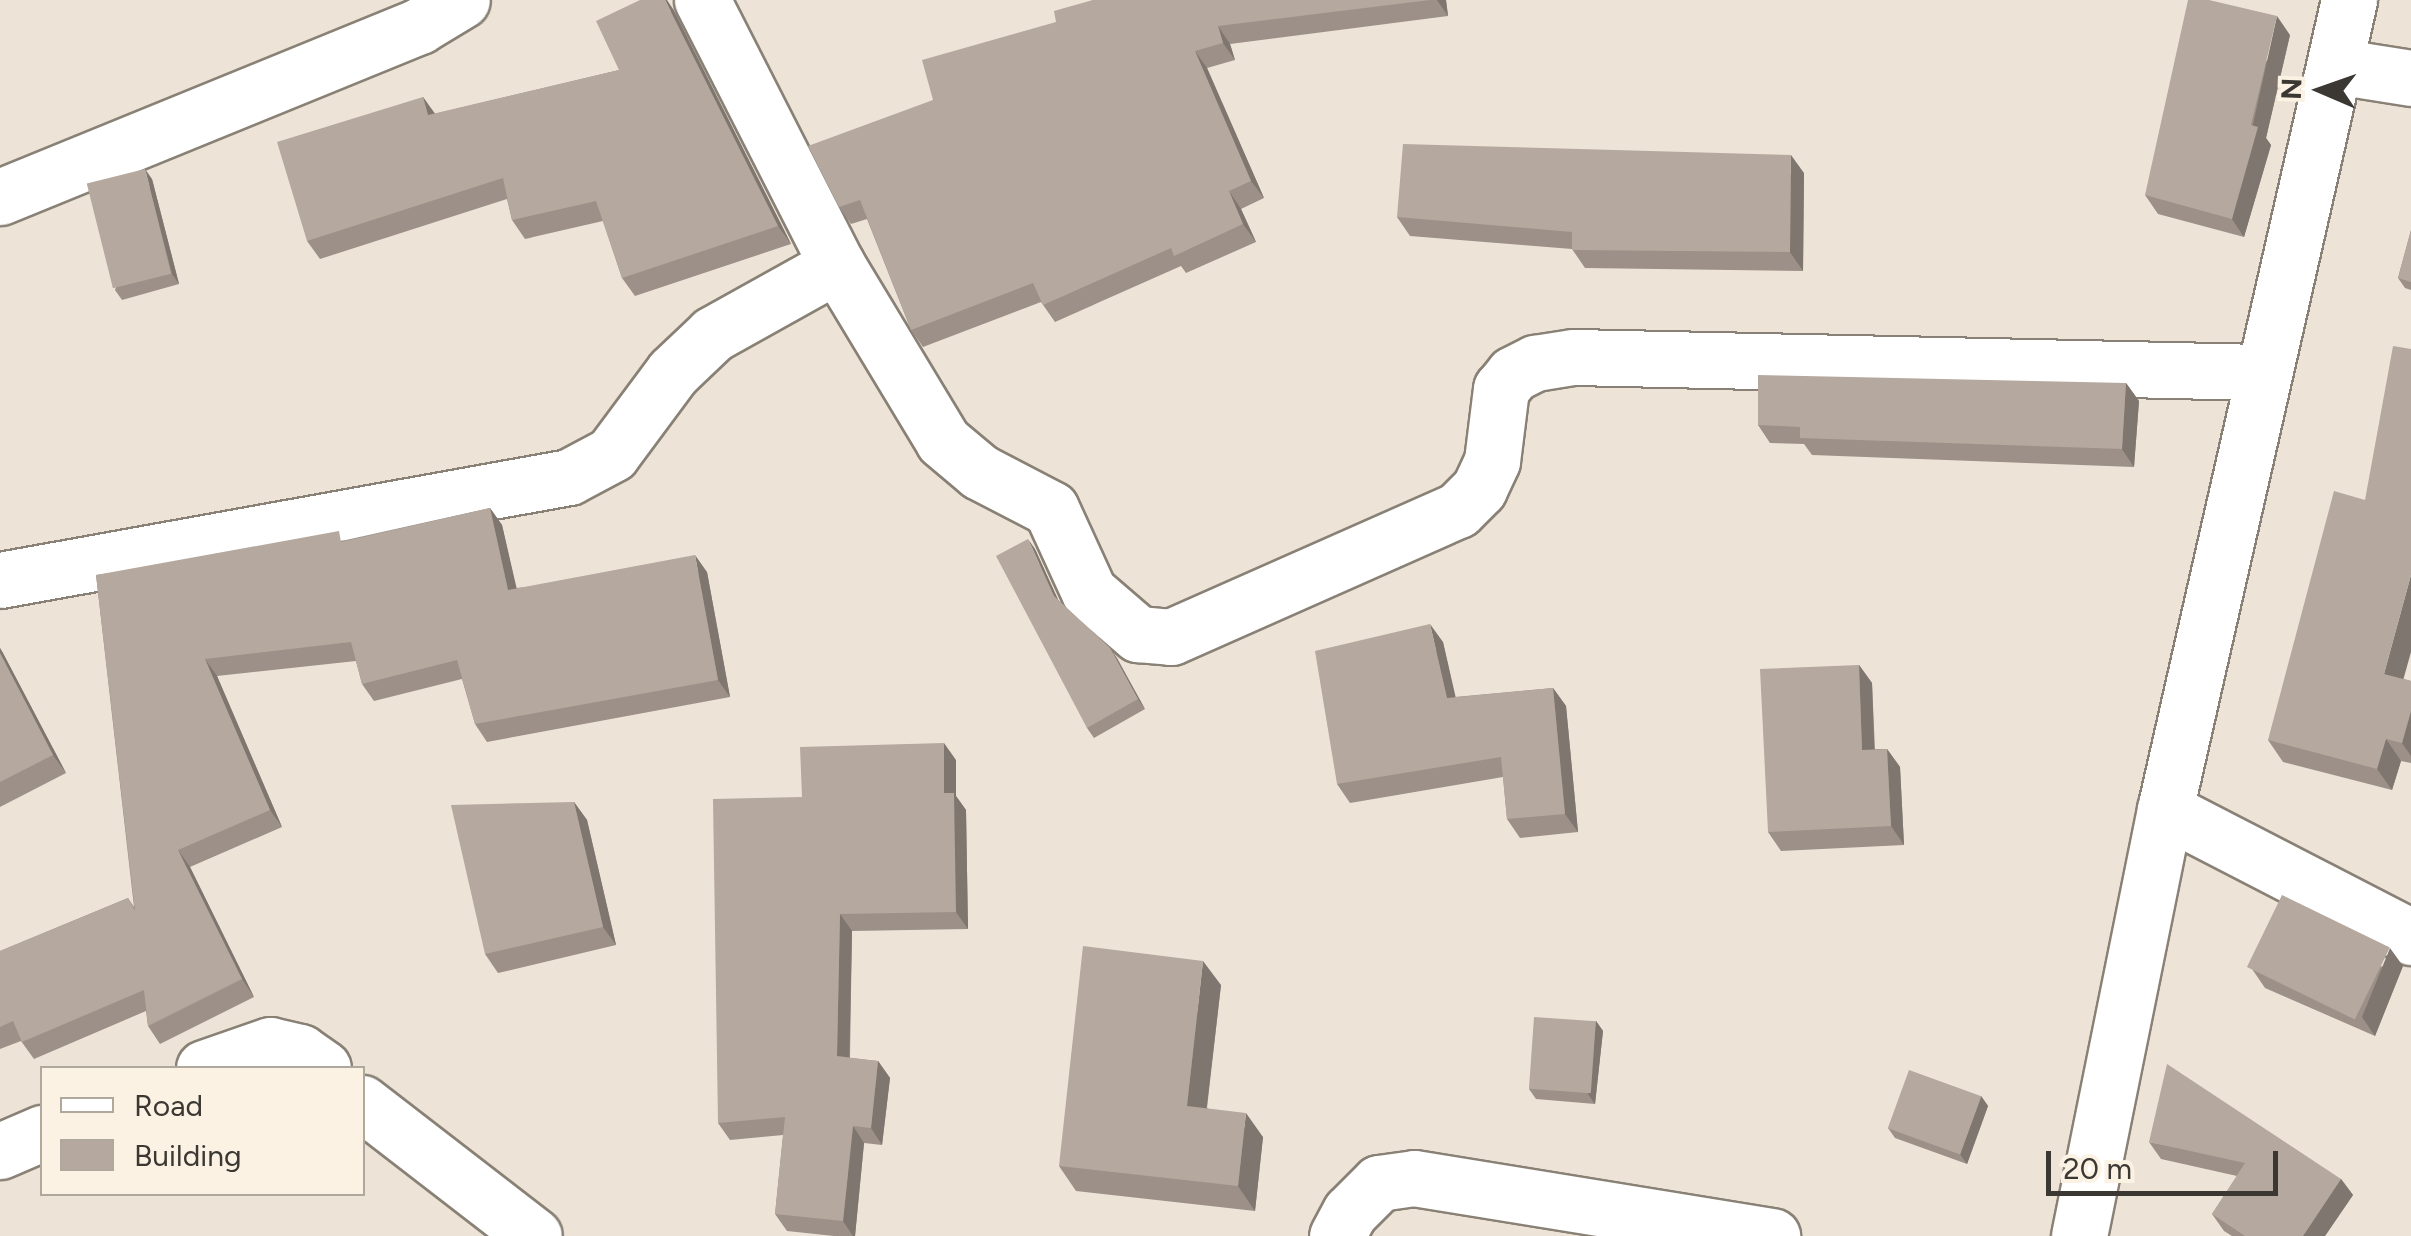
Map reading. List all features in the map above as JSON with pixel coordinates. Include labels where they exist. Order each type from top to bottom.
[{"type":"street","points":[[0,197],[420,26],[462,0]]},
{"type":"street","points":[[702,0],[838,265],[943,442],[980,472],[1051,509],[1089,592],[1110,616],[1138,634],[1171,638],[1458,510],[1479,489],[1492,460],[1501,390],[1513,374],[1535,363],[1574,357],[2263,372]]},
{"type":"street","points":[[2079,1236],[2166,810],[2349,0]]},
{"type":"street","points":[[2335,66],[2411,78]]},
{"type":"street","points":[[0,580],[569,477],[612,454],[673,372],[713,334],[838,265]]},
{"type":"street","points":[[2166,810],[2411,938]]},
{"type":"street","points":[[210,1066],[270,1045],[300,1052],[321,1066]]},
{"type":"street","points":[[365,1105],[534,1236]]},
{"type":"street","points":[[0,1151],[40,1134]]},
{"type":"street","points":[[1338,1236],[1350,1212],[1379,1183],[1414,1178],[1772,1236]]},
{"type":"building","points":[[640,0],[665,0],[778,226],[622,278],[596,201],[512,220],[503,178],[307,241],[277,142],[423,97],[428,115],[619,70],[596,21]]},
{"type":"building","points":[[1093,0],[1430,0],[1218,26],[1223,43],[1195,51],[1251,181],[1229,191],[1243,224],[1174,256],[1171,248],[1043,305],[1033,283],[911,330],[860,200],[839,207],[808,146],[933,100],[922,60],[1056,22],[1054,11]]},
{"type":"building","points":[[2188,0],[2209,0],[2277,16],[2251,125],[2258,127],[2232,219],[2145,195]]},
{"type":"building","points":[[1403,144],[1791,155],[1790,252],[1572,250],[1572,232],[1397,217]]},
{"type":"building","points":[[145,169],[171,274],[113,288],[87,184]]},
{"type":"building","points":[[2411,230],[2411,282],[2398,278]]},
{"type":"building","points":[[2393,346],[2411,349],[2411,575],[2384,674],[2411,681],[2411,711],[2402,743],[2386,739],[2377,769],[2268,740],[2334,491],[2365,500]]},
{"type":"building","points":[[1758,375],[2126,383],[2122,449],[1800,438],[1800,427],[1758,425]]},
{"type":"building","points":[[490,508],[508,590],[695,555],[718,680],[475,724],[457,660],[362,684],[351,642],[205,659],[270,810],[178,850],[242,979],[148,1026],[144,990],[22,1042],[13,1021],[0,1027],[0,951],[128,898],[135,911],[96,575],[339,531],[341,542]]},
{"type":"building","points":[[1028,539],[1054,596],[1110,648],[1138,699],[1087,728],[996,556]]},
{"type":"building","points":[[1430,624],[1447,698],[1553,688],[1565,814],[1507,819],[1501,757],[1337,784],[1315,651]]},
{"type":"building","points":[[0,653],[53,755],[0,782]]},
{"type":"building","points":[[1859,665],[1862,750],[1887,749],[1891,826],[1768,832],[1760,669]]},
{"type":"building","points":[[944,743],[944,793],[954,793],[956,912],[840,914],[837,1056],[878,1061],[871,1128],[853,1126],[843,1221],[775,1214],[785,1117],[718,1123],[713,799],[802,797],[800,747]]},
{"type":"building","points":[[574,802],[603,927],[485,954],[451,805]]},
{"type":"building","points":[[2282,895],[2390,948],[2355,1020],[2247,967]]},
{"type":"building","points":[[1083,946],[1203,961],[1187,1106],[1246,1113],[1238,1186],[1059,1166]]},
{"type":"building","points":[[1534,1017],[1596,1021],[1591,1093],[1529,1089]]},
{"type":"building","points":[[2167,1064],[2341,1179],[2303,1236],[2245,1236],[2212,1214],[2245,1163],[2149,1142]]},
{"type":"building","points":[[1909,1070],[1981,1096],[1960,1155],[1888,1128]]}]
